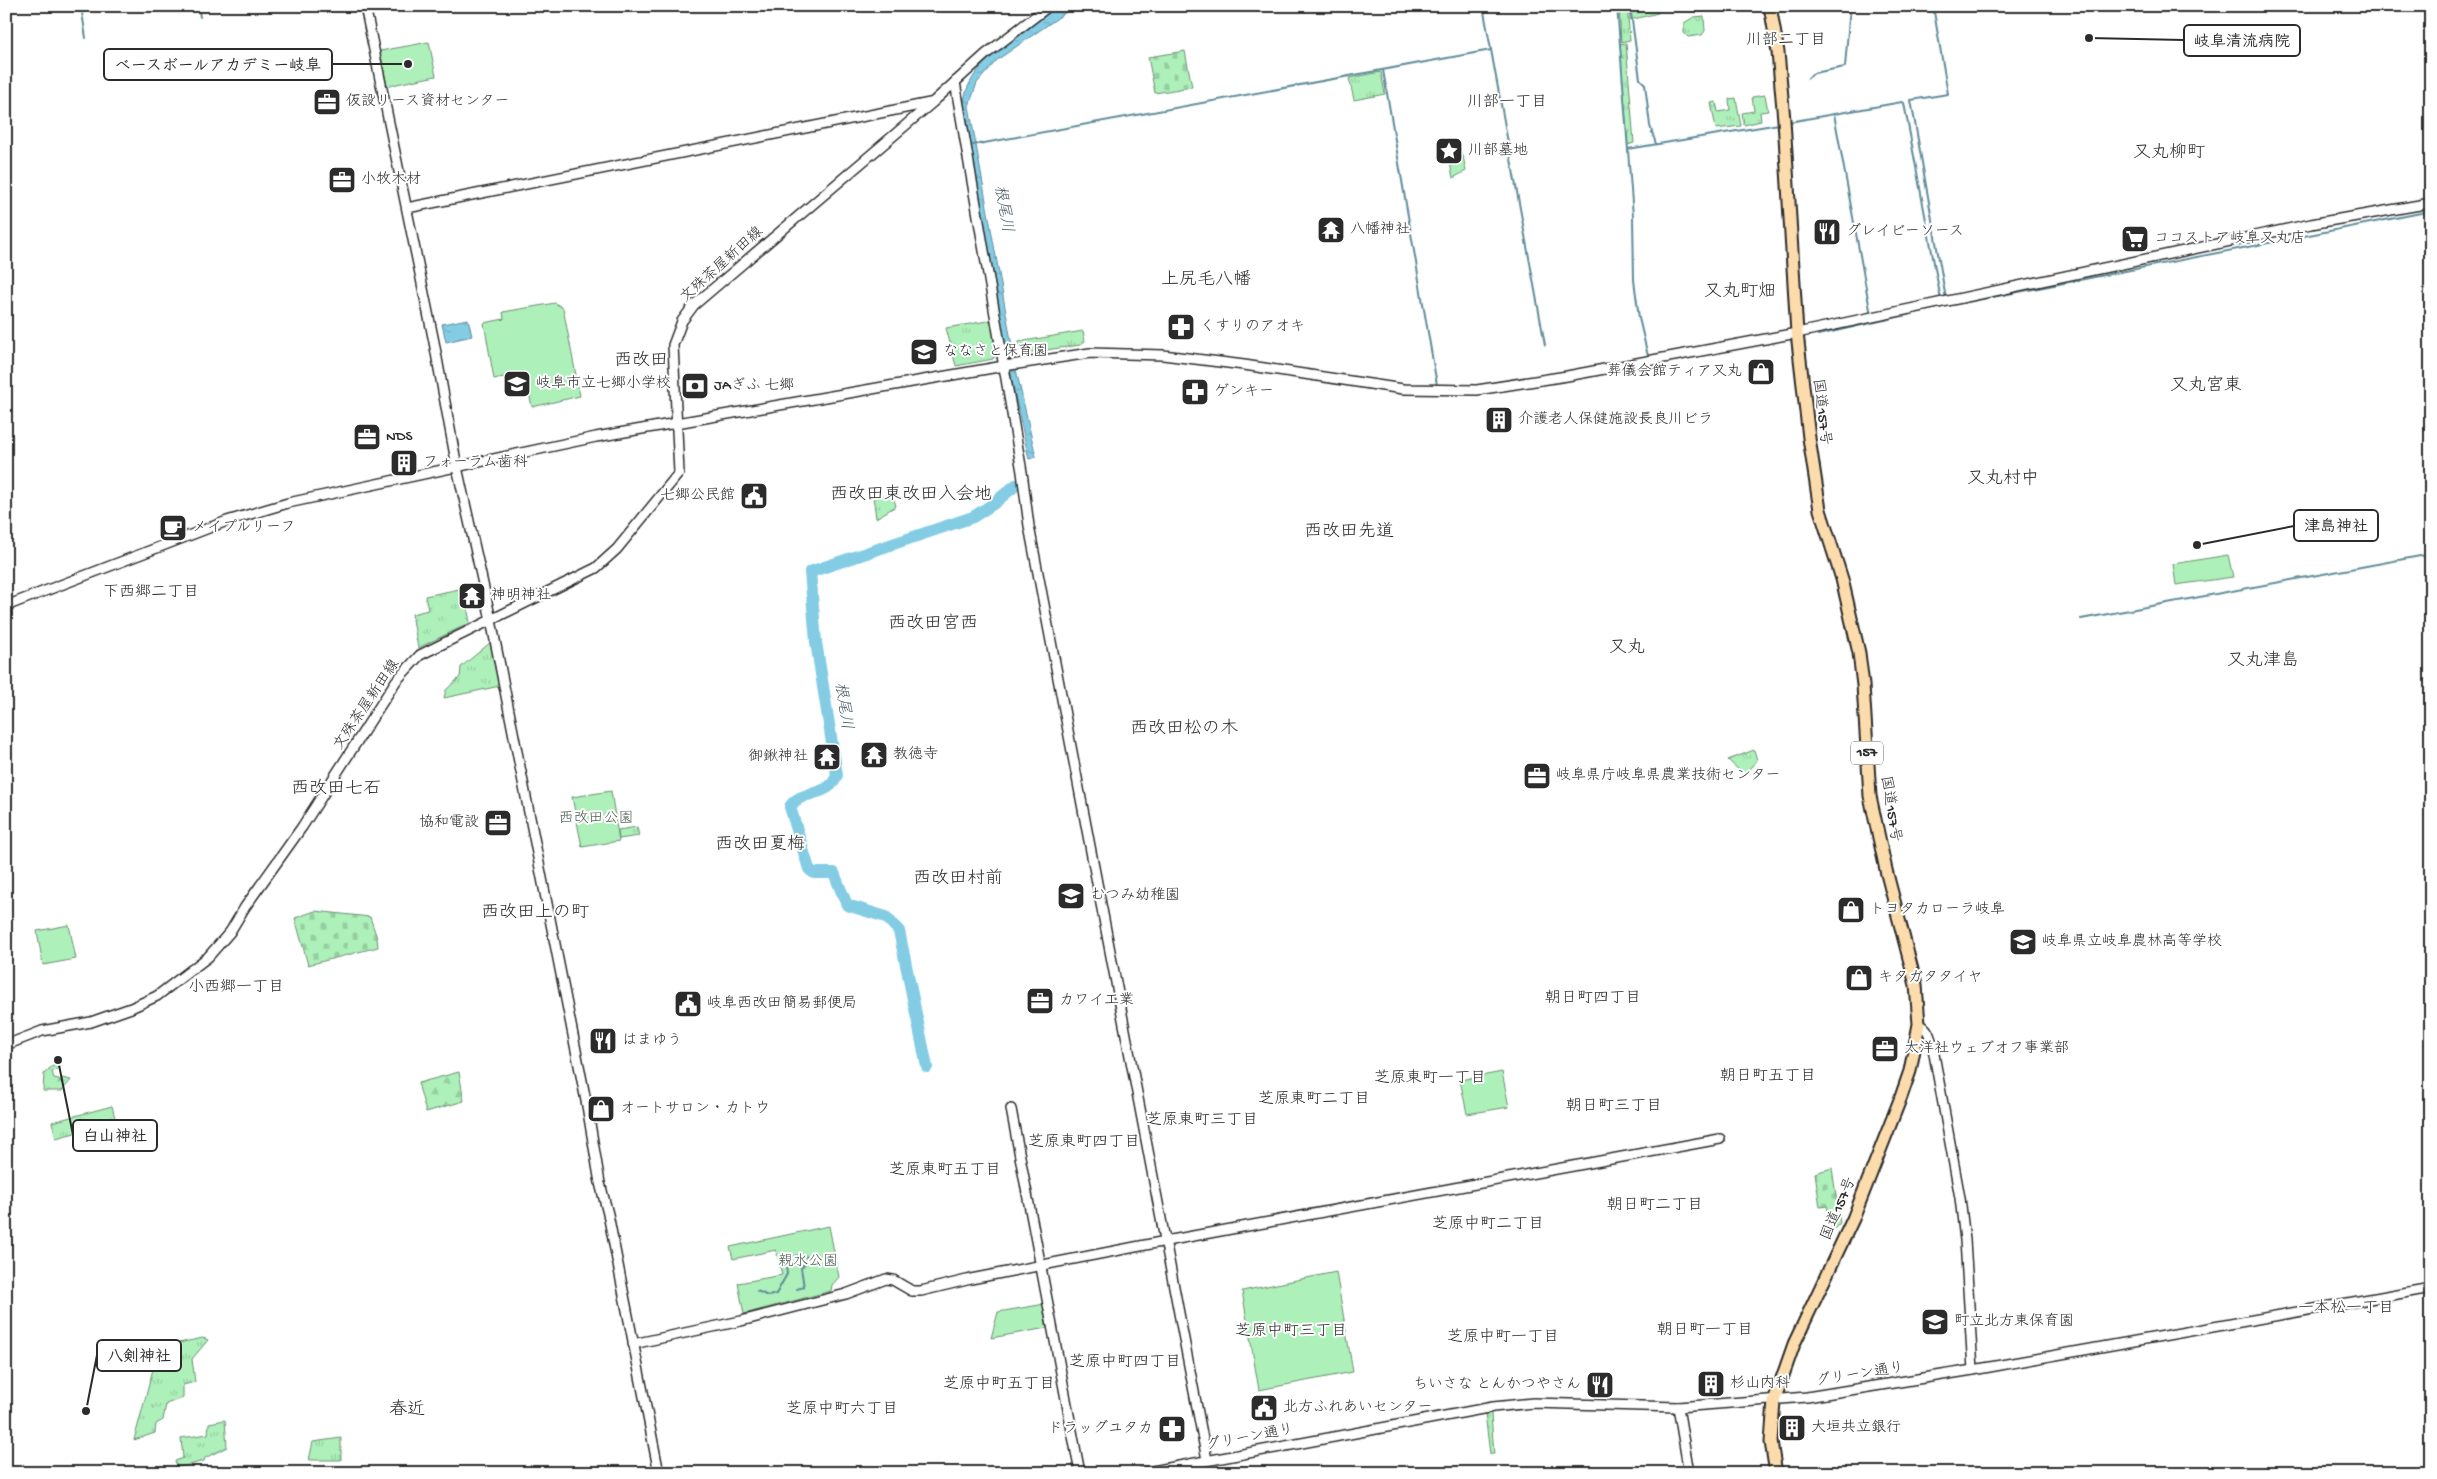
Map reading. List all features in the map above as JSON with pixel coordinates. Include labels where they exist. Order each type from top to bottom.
[{"type":"highway","name":"国道157号","points":[[1770,6],[1778,52],[1784,120],[1802,391],[1820,510],[1842,579],[1859,653],[1870,796],[1886,870],[1916,985],[1919,1024],[1912,1062],[1901,1097],[1852,1219],[1794,1344],[1774,1401],[1771,1442],[1776,1473]]},
{"type":"street","points":[[365,6],[372,51],[407,208],[457,467],[491,620],[659,1473]]},
{"type":"street","name":"文殊茶屋新田線","points":[[6,1045],[42,1031],[90,1022],[131,1008],[157,996],[208,957],[230,932],[245,907],[302,828],[396,681],[420,655],[596,568],[617,548],[679,473],[673,345],[682,321],[694,305],[933,102],[986,54],[1049,6]]},
{"type":"street","points":[[956,82],[1006,366],[1029,526],[1207,1460]]},
{"type":"street","points":[[407,208],[933,102]]},
{"type":"street","points":[[6,606],[227,521],[288,503],[596,437],[1024,363],[1090,353],[1163,355],[1403,389],[1468,390],[1567,376],[1797,333],[2302,226],[2431,203]]},
{"type":"street","points":[[1919,1024],[1924,1026],[1929,1032],[1932,1043],[1958,1180],[1965,1240],[1973,1370]]},
{"type":"street","points":[[1011,1109],[1039,1266],[1080,1473]]},
{"type":"street","points":[[633,1344],[779,1312],[846,1294],[886,1279],[893,1280],[916,1292],[1166,1241],[1720,1139]]},
{"type":"street","name":"グリーン通り","points":[[1142,1473],[1493,1407],[1534,1403],[1678,1407],[1774,1401],[1973,1370],[2431,1288]]},
{"type":"street","points":[[1678,1407],[1689,1473]]},
{"type":"green space","points":[[1619,6],[1627,6],[1630,40],[1621,42]]},
{"type":"green space","points":[[1629,6],[1657,6],[1658,13],[1630,20]]},
{"type":"green space","points":[[1704,16],[1705,31],[1702,35],[1688,37],[1684,33],[1684,23],[1694,17]]},
{"type":"green space","points":[[429,42],[436,76],[387,86],[380,51]]},
{"type":"green space","points":[[1626,43],[1634,143],[1628,145],[1620,44]]},
{"type":"green space","points":[[1185,51],[1192,87],[1155,93],[1148,57]]},
{"type":"green space","points":[[1381,72],[1385,94],[1354,100],[1349,78]]},
{"type":"green space","points":[[1765,95],[1768,111],[1760,112],[1761,121],[1744,125],[1742,113],[1754,111],[1752,97]]},
{"type":"green space","points":[[1736,98],[1741,126],[1716,129],[1711,103],[1716,102],[1718,112],[1730,110],[1729,99]]},
{"type":"green space","points":[[1463,156],[1466,171],[1453,178],[1449,158]]},
{"type":"green space","points":[[555,303],[563,308],[580,396],[532,407],[525,373],[494,379],[484,323],[504,319],[503,312]]},
{"type":"green space","points":[[993,320],[998,353],[993,359],[956,366],[946,328]]},
{"type":"green space","points":[[1083,331],[1085,341],[1080,345],[1026,353],[1018,342]]},
{"type":"green space","points":[[873,496],[893,496],[896,506],[876,518]]},
{"type":"green space","points":[[2228,555],[2233,577],[2176,585],[2173,564]]},
{"type":"green space","points":[[464,588],[470,623],[418,648],[412,614],[428,610],[425,596]]},
{"type":"green space","points":[[491,642],[500,686],[444,698],[446,690],[460,677],[461,667]]},
{"type":"green space","points":[[1754,750],[1757,760],[1744,775],[1728,760]]},
{"type":"green space","name":"西改田公園","points":[[611,791],[619,841],[582,847],[572,797]]},
{"type":"green space","points":[[637,827],[639,836],[619,839],[618,830]]},
{"type":"green space","points":[[315,911],[370,917],[378,947],[308,965],[295,918]]},
{"type":"green space","points":[[69,925],[76,959],[43,965],[37,931]]},
{"type":"green space","points":[[58,1064],[61,1065],[60,1067],[52,1072],[54,1078],[59,1079],[60,1082],[62,1078],[71,1080],[62,1091],[43,1091],[44,1074],[51,1067]]},
{"type":"green space","points":[[459,1072],[464,1101],[426,1112],[418,1083]]},
{"type":"green space","points":[[1502,1072],[1509,1107],[1467,1114],[1460,1080]]},
{"type":"green space","points":[[112,1106],[116,1122],[56,1138],[52,1122]]},
{"type":"green space","points":[[1832,1168],[1840,1223],[1832,1231],[1827,1206],[1820,1207],[1815,1173]]},
{"type":"green space","name":"親水公園","points":[[829,1226],[839,1277],[832,1285],[831,1291],[744,1314],[738,1283],[782,1275],[776,1250],[733,1259],[730,1247]]},
{"type":"green space","points":[[1336,1272],[1353,1372],[1259,1390],[1242,1291]]},
{"type":"green space","points":[[1045,1304],[1049,1325],[1047,1328],[991,1338],[998,1312]]},
{"type":"green space","points":[[203,1338],[208,1340],[192,1359],[195,1382],[183,1385],[183,1398],[166,1404],[163,1420],[156,1424],[155,1433],[134,1440],[159,1347]]},
{"type":"green space","points":[[1485,1414],[1491,1414],[1494,1454],[1490,1454]]},
{"type":"green space","points":[[225,1420],[227,1447],[205,1458],[204,1461],[177,1468],[175,1461],[183,1458],[181,1438],[208,1434],[209,1423]]},
{"type":"green space","points":[[341,1438],[341,1460],[309,1460],[313,1442]]},
{"type":"water","points":[[1058,6],[1075,6],[997,60],[977,83],[969,106],[1017,374],[1036,457],[1029,459],[1011,378],[966,123],[964,99],[970,82],[990,57],[1018,34]]},
{"type":"water","points":[[468,319],[472,336],[446,342],[442,324]]},
{"type":"waterway","points":[[81,6],[86,38]]},
{"type":"waterway","points":[[198,6],[200,17]]},
{"type":"waterway","points":[[1483,6],[1545,345]]},
{"type":"waterway","points":[[1617,6],[1633,216],[1634,280],[1639,318],[1648,356]]},
{"type":"waterway","points":[[1630,6],[1640,79],[1645,84],[1650,126],[1656,144]]},
{"type":"waterway","points":[[1808,78],[1814,73],[1845,67],[1850,6]]},
{"type":"waterway","points":[[1933,6],[1948,94],[1911,100],[1946,299]]},
{"type":"waterway","points":[[973,145],[1491,50]]},
{"type":"waterway","points":[[1383,70],[1437,385]]},
{"type":"waterway","points":[[1789,122],[1904,103],[1941,300]]},
{"type":"waterway","points":[[1834,114],[1871,315]]},
{"type":"waterway","points":[[1628,149],[1779,124]]},
{"type":"waterway","points":[[1818,335],[1942,307],[2431,211]]},
{"type":"waterway","name":"根尾川","points":[[927,1067],[899,931],[886,917],[847,905],[834,873],[814,873],[809,869],[790,807],[795,801],[828,787],[837,775],[816,642],[810,572],[973,517],[993,504],[1016,485]]},
{"type":"waterway","points":[[2081,619],[2431,554]]},
{"type":"waterway","points":[[757,1291],[768,1296],[776,1294],[787,1274],[785,1257],[805,1255],[808,1260],[801,1268],[804,1287],[797,1289]]},
{"type":"place","name":"岐阜清流病院","points":[[2089,38]]},
{"type":"place","name":"ベースボールアカデミー岐阜","points":[[408,64]]},
{"type":"place","name":"仮設リース資材センター","points":[[327,102]]},
{"type":"place","name":"川部墓地","points":[[1449,151]]},
{"type":"place","name":"小牧木材","points":[[342,180]]},
{"type":"place","name":"八幡神社","points":[[1331,230]]},
{"type":"place","name":"グレイビーソース","points":[[1827,232]]},
{"type":"place","name":"ココストア岐阜又丸店","points":[[2135,239]]},
{"type":"place","name":"くすりのアオキ","points":[[1181,327]]},
{"type":"place","name":"ななさと保育園","points":[[924,352]]},
{"type":"place","name":"葬儀会館ティア又丸","points":[[1761,372]]},
{"type":"place","name":"岐阜市立七郷小学校","points":[[517,384]]},
{"type":"place","name":"JAぎふ 七郷","points":[[695,386]]},
{"type":"place","name":"ゲンキー","points":[[1195,392]]},
{"type":"place","name":"介護老人保健施設長良川ビラ","points":[[1499,420]]},
{"type":"place","name":"NDS","points":[[367,437]]},
{"type":"place","name":"フォーラム歯科","points":[[404,463]]},
{"type":"place","name":"七郷公民館","points":[[754,496]]},
{"type":"place","name":"メイプルリーフ","points":[[173,528]]},
{"type":"place","name":"津島神社","points":[[2197,545]]},
{"type":"place","name":"神明神社","points":[[472,596]]},
{"type":"place","name":"教徳寺","points":[[874,755]]},
{"type":"place","name":"御鍬神社","points":[[827,757]]},
{"type":"place","name":"岐阜県庁岐阜県農業技術センター","points":[[1537,776]]},
{"type":"place","name":"協和電設","points":[[498,823]]},
{"type":"place","name":"むつみ幼稚園","points":[[1071,896]]},
{"type":"place","name":"トヨタカローラ岐阜","points":[[1851,910]]},
{"type":"place","name":"岐阜県立岐阜農林高等学校","points":[[2023,942]]},
{"type":"place","name":"キタガタタイヤ","points":[[1859,978]]},
{"type":"place","name":"カワイ工業","points":[[1040,1001]]},
{"type":"place","name":"岐阜西改田簡易郵便局","points":[[688,1004]]},
{"type":"place","name":"はまゆう","points":[[603,1041]]},
{"type":"place","name":"太洋社ウェブオフ事業部","points":[[1885,1049]]},
{"type":"place","name":"白山神社","points":[[58,1060]]},
{"type":"place","name":"オートサロン・カトウ","points":[[601,1109]]},
{"type":"place","name":"町立北方東保育園","points":[[1935,1322]]},
{"type":"place","name":"杉山内科","points":[[1711,1384]]},
{"type":"place","name":"ちいさな とんかつやさん","points":[[1600,1385]]},
{"type":"place","name":"北方ふれあいセンター","points":[[1264,1408]]},
{"type":"place","name":"八剣神社","points":[[86,1411]]},
{"type":"place","name":"大垣共立銀行","points":[[1792,1428]]},
{"type":"place","name":"ドラッグユタカ","points":[[1172,1429]]},
{"type":"district","name":"川部二丁目","points":[[1786,41]]},
{"type":"district","name":"川部一丁目","points":[[1507,103]]},
{"type":"district","name":"又丸柳町","points":[[2169,153]]},
{"type":"district","name":"上尻毛八幡","points":[[1206,280]]},
{"type":"district","name":"又丸町畑","points":[[1740,292]]},
{"type":"district","name":"西改田","points":[[641,361]]},
{"type":"district","name":"又丸宮東","points":[[2206,386]]},
{"type":"district","name":"又丸村中","points":[[2003,479]]},
{"type":"district","name":"西改田東改田入会地","points":[[911,495]]},
{"type":"district","name":"西改田先道","points":[[1349,532]]},
{"type":"district","name":"下西郷二丁目","points":[[151,593]]},
{"type":"district","name":"西改田宮西","points":[[933,624]]},
{"type":"district","name":"又丸","points":[[1627,648]]},
{"type":"district","name":"又丸津島","points":[[2263,661]]},
{"type":"district","name":"西改田松の木","points":[[1184,729]]},
{"type":"district","name":"西改田七石","points":[[336,789]]},
{"type":"district","name":"西改田夏梅","points":[[760,845]]},
{"type":"district","name":"西改田村前","points":[[958,879]]},
{"type":"district","name":"西改田上の町","points":[[535,913]]},
{"type":"district","name":"小西郷一丁目","points":[[236,988]]},
{"type":"district","name":"朝日町四丁目","points":[[1593,999]]},
{"type":"district","name":"朝日町五丁目","points":[[1768,1077]]},
{"type":"district","name":"芝原東町一丁目","points":[[1430,1079]]},
{"type":"district","name":"芝原東町二丁目","points":[[1314,1100]]},
{"type":"district","name":"朝日町三丁目","points":[[1614,1107]]},
{"type":"district","name":"芝原東町三丁目","points":[[1202,1121]]},
{"type":"district","name":"芝原東町四丁目","points":[[1084,1143]]},
{"type":"district","name":"芝原東町五丁目","points":[[945,1171]]},
{"type":"district","name":"朝日町二丁目","points":[[1655,1206]]},
{"type":"district","name":"芝原中町二丁目","points":[[1488,1225]]},
{"type":"district","name":"一本松一丁目","points":[[2346,1309]]},
{"type":"district","name":"朝日町一丁目","points":[[1705,1331]]},
{"type":"district","name":"芝原中町三丁目","points":[[1291,1332]]},
{"type":"district","name":"芝原中町一丁目","points":[[1503,1338]]},
{"type":"district","name":"芝原中町四丁目","points":[[1125,1363]]},
{"type":"district","name":"芝原中町五丁目","points":[[999,1385]]},
{"type":"district","name":"春近","points":[[407,1410]]},
{"type":"district","name":"芝原中町六丁目","points":[[842,1410]]}]
